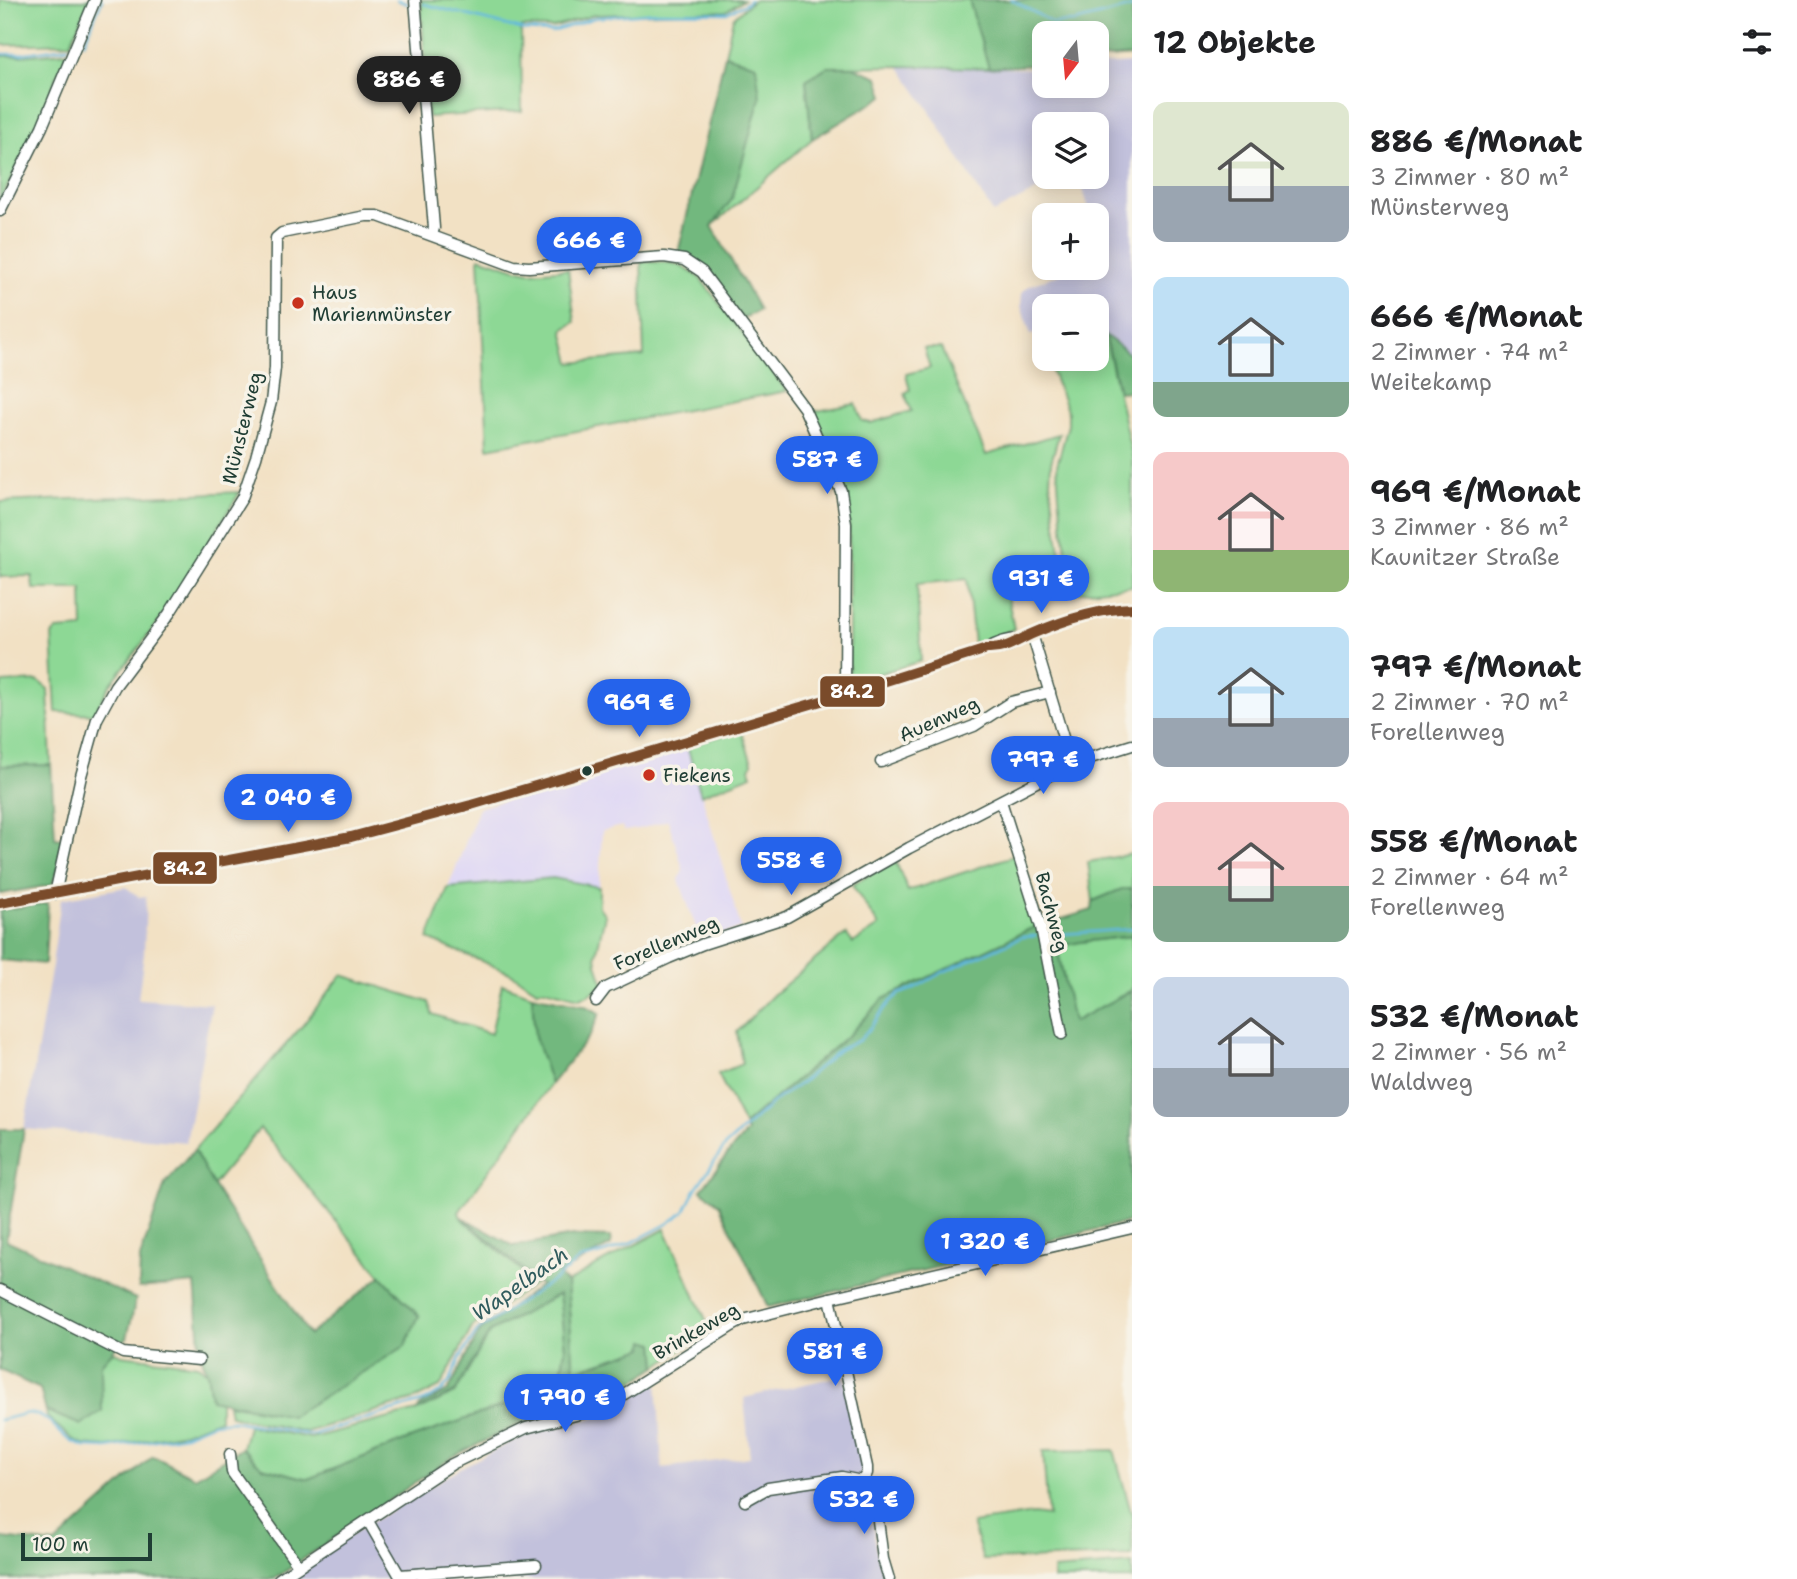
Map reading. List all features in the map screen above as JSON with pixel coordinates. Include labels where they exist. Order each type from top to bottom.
[{"type":"street","points":[[0,211],[43,127],[95,0]]},
{"type":"street","points":[[415,0],[434,228],[432,235],[514,266],[664,257],[684,260],[702,272],[804,408],[841,491],[846,524],[845,687],[848,694]]},
{"type":"street","name":"Münsterweg","points":[[55,894],[81,775],[97,719],[115,686],[169,614],[242,498],[256,457],[271,402],[275,368],[276,238],[282,233],[366,216],[379,216],[432,235]]},
{"type":"street","points":[[0,903],[351,838],[848,694],[1097,612],[1132,608]]},
{"type":"street","points":[[1032,634],[1071,764]]},
{"type":"street","name":"Auenweg","points":[[881,762],[974,726],[1011,702],[1050,692]]},
{"type":"street","name":"Forellenweg","points":[[596,1001],[606,988],[669,958],[786,917],[909,848],[1071,764],[1132,745]]},
{"type":"street","name":"Bachweg","points":[[1002,801],[1041,927],[1062,1034]]},
{"type":"street","name":"Brinkeweg","points":[[279,1579],[452,1464],[526,1428],[591,1411],[621,1396],[732,1325],[830,1298],[1132,1228]]},
{"type":"street","points":[[0,1290],[123,1353],[199,1360]]},
{"type":"street","points":[[830,1298],[867,1467],[862,1481]]},
{"type":"street","points":[[230,1454],[232,1472],[298,1565]]},
{"type":"street","points":[[746,1501],[768,1488],[842,1477],[862,1481],[872,1492],[876,1505],[883,1559],[889,1579]]},
{"type":"street","points":[[368,1521],[401,1577],[536,1565]]},
{"type":"shaded area","points":[[1132,63],[1132,356],[1109,338],[1109,294],[1032,294],[1031,335],[1021,306],[1022,292],[1044,280],[1109,280],[1109,203],[1087,203],[1083,189],[1109,189],[1109,112],[1032,112],[1032,189],[1041,189],[993,213],[899,66],[1032,69],[1032,98],[1110,98],[1110,64]]},
{"type":"shaded area","points":[[687,746],[741,928],[701,941],[679,880],[683,869],[668,820],[643,828],[624,831],[622,826],[602,831],[599,887],[553,878],[448,888],[479,808]]},
{"type":"shaded area","points":[[126,887],[139,897],[146,896],[144,954],[138,999],[212,1004],[186,1142],[24,1129],[61,899]]},
{"type":"shaded area","points":[[844,1375],[863,1466],[857,1487],[867,1497],[871,1507],[876,1551],[884,1579],[278,1579],[462,1467],[529,1433],[596,1417],[657,1378],[662,1468],[750,1457],[744,1398]]},
{"type":"green space","points":[[0,0],[89,0],[71,43],[0,45]]},
{"type":"green space","points":[[421,0],[743,0],[726,11],[594,15],[552,28],[521,27],[522,111],[428,117]]},
{"type":"green space","points":[[753,0],[969,0],[989,68],[827,67],[806,80],[812,139],[712,226],[732,199],[756,65],[725,55],[733,18]]},
{"type":"green space","points":[[969,0],[1132,0],[1132,56],[1110,58],[1110,21],[1032,21],[1032,65],[989,68]]},
{"type":"green space","points":[[67,52],[31,140],[0,201],[0,56]]},
{"type":"green space","points":[[725,55],[756,65],[760,98],[732,199],[712,226],[759,310],[743,319],[685,256],[678,253]]},
{"type":"green space","points":[[827,67],[853,67],[878,77],[884,96],[812,139],[806,80]]},
{"type":"green space","points":[[479,257],[530,272],[568,269],[575,322],[563,330],[571,363],[644,356],[641,262],[665,262],[684,267],[699,277],[787,391],[488,448]]},
{"type":"green space","points":[[1109,338],[1132,356],[1132,391],[1119,392],[1109,351]]},
{"type":"green space","points":[[924,348],[941,348],[986,455],[1059,434],[1051,463],[1050,482],[1065,587],[1049,586],[1045,567],[1003,574],[1014,629],[974,644],[967,579],[917,584],[921,661],[849,683],[849,525],[811,412],[856,404],[862,421],[871,423],[911,411],[905,393],[910,390],[906,374],[930,368]]},
{"type":"green space","points":[[1109,353],[1132,456],[1132,586],[1071,593],[1057,465],[1068,425],[1068,413],[1052,371],[1109,371]]},
{"type":"green space","points":[[240,492],[166,612],[110,685],[94,714],[56,712],[52,635],[57,630],[83,628],[82,589],[33,589],[32,576],[0,577],[0,502]]},
{"type":"green space","points":[[38,681],[48,689],[51,765],[0,766],[0,691],[3,683]]},
{"type":"green space","points":[[741,730],[752,763],[752,775],[701,795],[687,746]]},
{"type":"green space","points":[[51,765],[55,838],[69,840],[52,885],[0,894],[0,766]]},
{"type":"green space","points":[[1132,854],[1132,889],[1122,889],[1093,901],[1088,862]]},
{"type":"green space","points":[[1016,855],[1037,926],[883,999],[851,1033],[744,1125],[718,1074],[742,1064],[737,1032],[773,995],[846,934],[853,943],[879,926],[852,885],[895,860],[908,891]]},
{"type":"green space","points":[[553,878],[599,887],[599,907],[605,915],[596,955],[604,985],[586,996],[579,998],[545,989],[537,990],[510,973],[428,939],[448,888]]},
{"type":"green space","points":[[1122,889],[1132,889],[1132,936],[1057,947],[1073,1022],[1132,990],[1132,1221],[768,1307],[719,1204],[701,1190],[747,1132],[744,1125],[851,1033],[883,999],[1032,928],[1092,910],[1093,901]]},
{"type":"green space","points":[[48,903],[45,964],[0,960],[0,910]]},
{"type":"green space","points":[[1132,936],[1132,990],[1073,1023],[1057,947]]},
{"type":"green space","points":[[342,975],[429,1002],[432,1014],[491,1034],[502,984],[532,995],[535,1037],[551,1084],[459,1212],[461,1218],[536,1283],[473,1326],[440,1387],[418,1398],[306,1432],[230,1416],[228,1404],[292,1416],[419,1316],[381,1276],[260,1128],[213,1185],[194,1150],[302,1026]]},
{"type":"green space","points":[[532,995],[583,1005],[600,1013],[590,1035],[551,1084],[535,1037]]},
{"type":"green space","points":[[0,1129],[24,1129],[6,1240],[136,1299],[127,1338],[101,1364],[102,1411],[81,1425],[46,1411],[40,1389],[0,1370]]},
{"type":"green space","points":[[194,1150],[213,1185],[309,1335],[381,1276],[419,1316],[405,1346],[292,1416],[211,1399],[207,1372],[201,1356],[195,1283],[139,1288],[140,1258],[165,1184]]},
{"type":"green space","points":[[462,1217],[514,1246],[573,1236],[610,1237],[611,1245],[558,1274],[567,1283],[574,1371],[644,1348],[645,1340],[655,1343],[657,1366],[603,1402],[517,1425],[454,1456],[274,1579],[0,1579],[0,1541],[3,1538],[55,1544],[153,1456],[195,1477],[242,1448],[262,1467],[308,1479],[407,1440],[559,1386],[565,1349],[559,1294],[490,1332],[455,1392],[417,1411],[420,1406],[448,1391],[480,1331],[541,1285]]},
{"type":"green space","points":[[665,1229],[711,1331],[657,1366],[655,1343],[645,1341],[645,1348],[574,1371],[567,1283]]},
{"type":"green space","points":[[560,1293],[565,1349],[559,1386],[407,1440],[308,1479],[262,1467],[242,1448],[248,1426],[311,1438],[417,1411],[455,1393],[490,1332]]},
{"type":"green space","points":[[112,1351],[122,1355],[198,1365],[207,1372],[211,1399],[220,1401],[220,1419],[184,1433],[107,1447],[84,1445],[74,1441],[47,1417],[46,1411],[81,1425],[101,1364]]},
{"type":"green space","points":[[1114,1450],[1132,1516],[1132,1556],[983,1560],[972,1523],[1034,1514],[1048,1516],[1043,1451]]},
{"type":"green space","points":[[1132,1564],[1132,1579],[1054,1579],[1053,1570]]},
{"type":"waterway","points":[[84,43],[102,0]]},
{"type":"waterway","points":[[397,0],[408,4]]},
{"type":"waterway","points":[[424,4],[524,30],[552,32],[594,18],[657,12],[727,13],[750,0]]},
{"type":"waterway","points":[[1012,0],[1053,23],[1075,22],[1132,7]]},
{"type":"waterway","points":[[0,54],[68,47]]},
{"type":"waterway","name":"Wapelbach","points":[[1048,935],[1132,929]]},
{"type":"waterway","name":"Wapelbach","points":[[0,1420],[28,1413],[39,1415],[72,1442],[85,1447],[107,1448],[185,1435],[213,1423],[234,1421],[311,1435],[425,1401],[442,1391],[450,1381],[460,1358],[478,1330],[554,1280],[579,1260],[629,1244],[684,1212],[696,1188],[726,1145],[777,1099],[801,1083],[840,1049],[860,1040],[899,994],[1022,937],[1036,936]]},
{"type":"transit line","name":"84.2","points":[[0,903],[351,837],[471,805],[987,649],[1005,647],[1081,616],[1132,608]]},
{"type":"place","name":"Haus Marienmünster","points":[[298,303]]},
{"type":"place","name":"Fiekens","points":[[649,775]]}]
